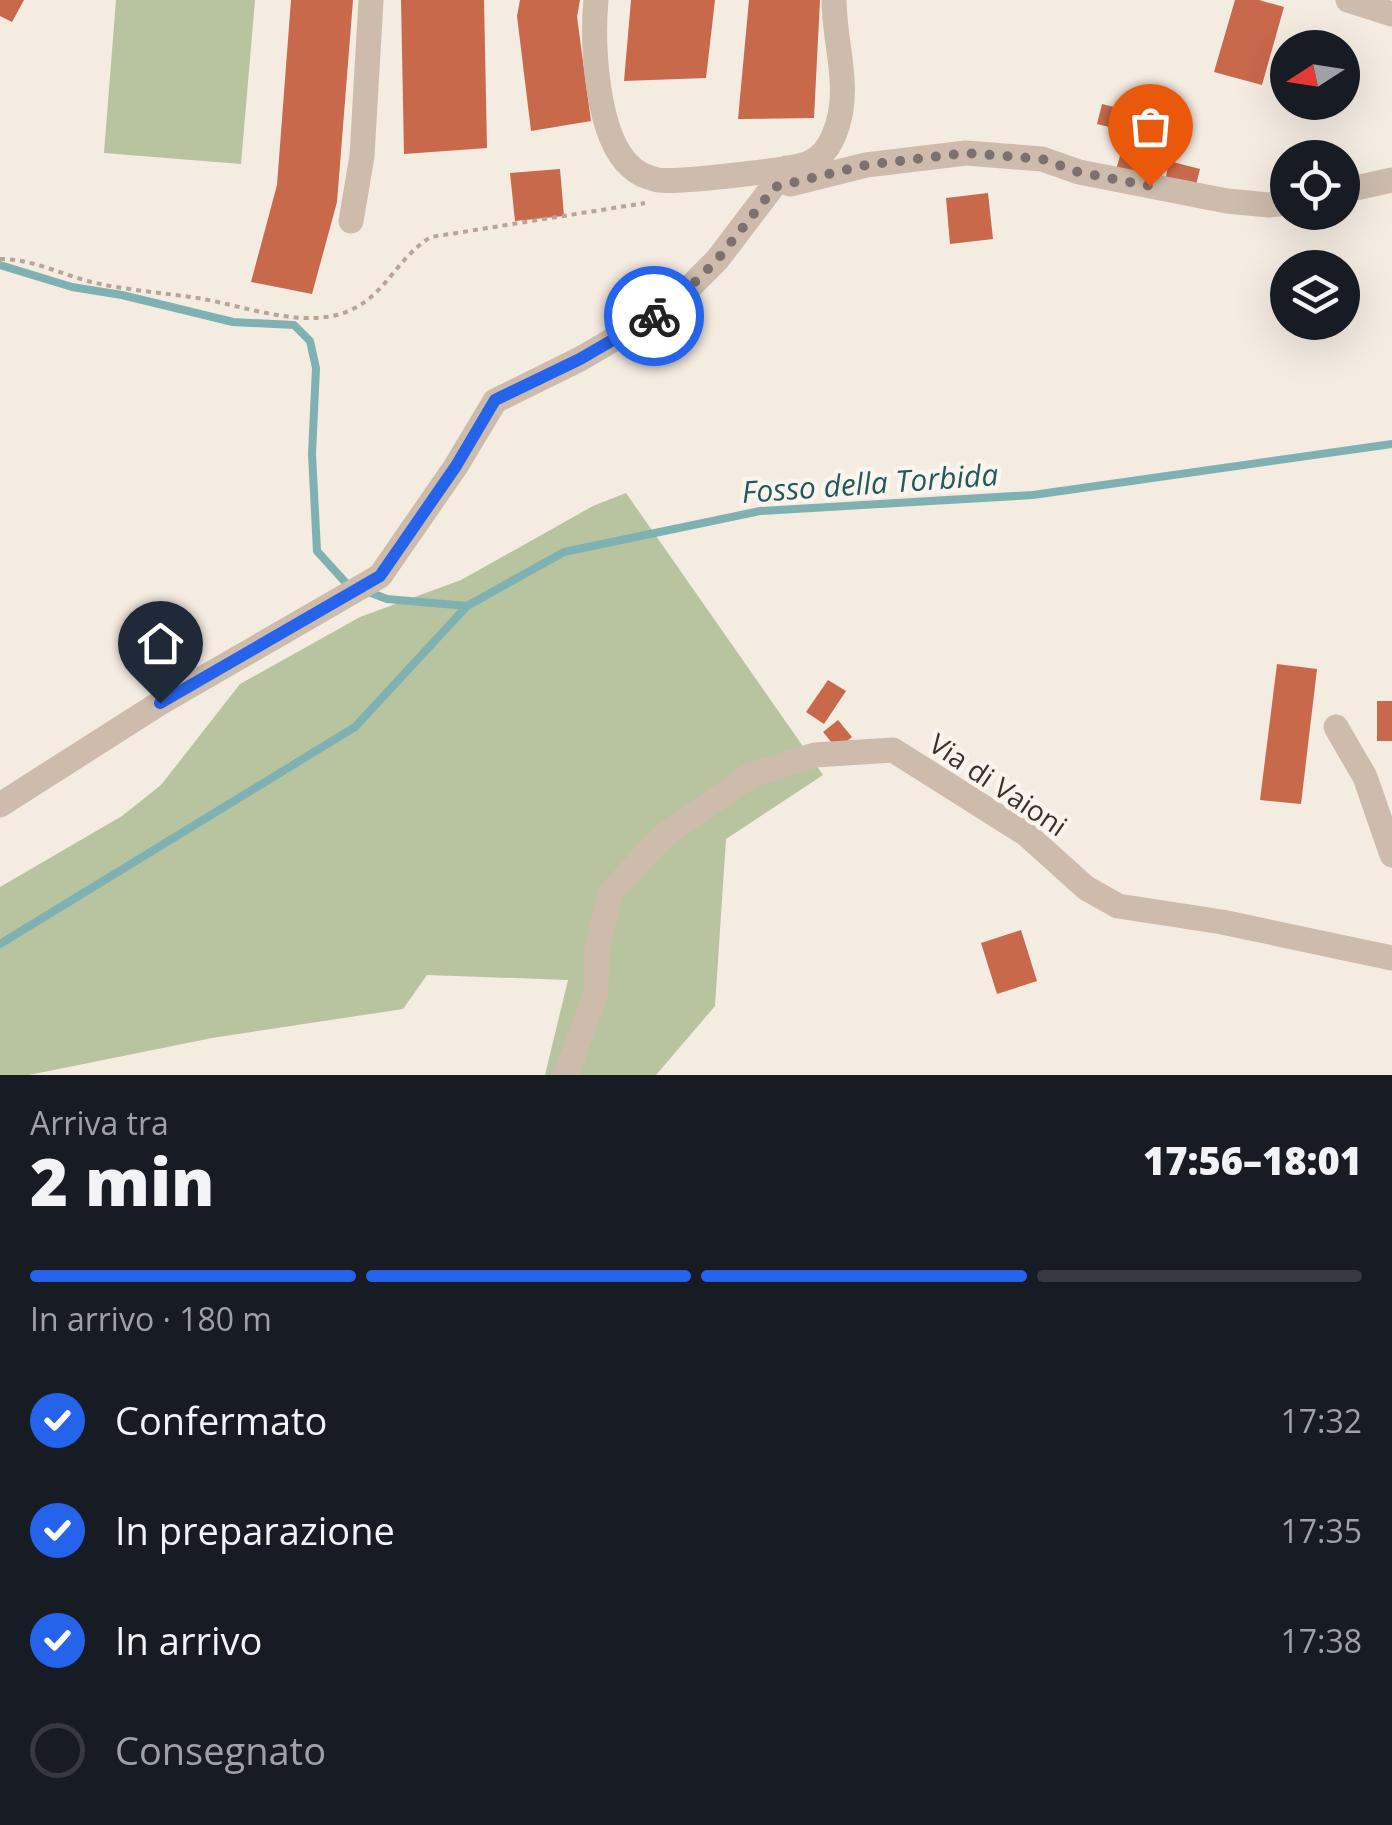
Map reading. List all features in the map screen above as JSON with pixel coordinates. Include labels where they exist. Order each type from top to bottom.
[{"type":"street","points":[[351,221],[362,156],[371,0]]},
{"type":"street","points":[[596,0],[595,46],[604,109],[620,154],[631,168],[656,180],[781,178],[966,153],[1042,159],[1078,172],[1270,206]]},
{"type":"street","points":[[0,805],[160,703],[380,576],[456,466],[495,400],[580,359],[671,306],[717,260],[781,178],[823,154],[833,138],[838,121],[842,52],[834,0]]},
{"type":"street","points":[[1348,0],[1392,14]]},
{"type":"street","points":[[1360,187],[1392,180]]},
{"type":"street","points":[[1336,727],[1364,777],[1392,855]]},
{"type":"street","name":"Via di Vaioni","points":[[566,1075],[596,993],[597,948],[610,892],[664,836],[751,776],[815,755],[893,750],[1026,834],[1086,888],[1118,906],[1222,922],[1392,958]]},
{"type":"path","points":[[0,259],[20,260],[97,283],[302,317],[349,312],[368,301],[404,257],[430,237],[648,202]]},
{"type":"green space","points":[[116,0],[255,0],[241,164],[104,153]]},
{"type":"green space","points":[[626,493],[823,775],[726,839],[715,1006],[656,1075],[545,1075],[568,980],[427,975],[403,1009],[212,1038],[29,1075],[0,1075],[0,887],[122,816],[161,785],[240,684],[360,617],[461,580],[593,506]]},
{"type":"building","points":[[0,0],[24,0],[12,22],[0,16]]},
{"type":"building","points":[[291,0],[353,0],[337,202],[312,294],[251,282],[277,185]]},
{"type":"building","points":[[401,0],[484,0],[487,148],[404,154]]},
{"type":"building","points":[[520,0],[580,0],[577,17],[591,121],[531,131],[517,16]]},
{"type":"building","points":[[631,0],[715,0],[706,78],[624,81]]},
{"type":"building","points":[[749,0],[820,0],[814,118],[738,119]]},
{"type":"building","points":[[1235,0],[1259,0],[1284,7],[1278,30],[1270,30],[1270,57],[1262,85],[1214,72]]},
{"type":"building","points":[[1138,92],[1175,103],[1154,181],[1116,170]]},
{"type":"building","points":[[1102,104],[1122,109],[1117,129],[1097,124]]},
{"type":"building","points":[[1169,161],[1200,169],[1195,189],[1165,182]]},
{"type":"building","points":[[560,169],[564,216],[515,221],[510,173]]},
{"type":"building","points":[[988,193],[993,239],[950,244],[946,198]]},
{"type":"building","points":[[1277,664],[1317,669],[1301,804],[1260,800]]},
{"type":"building","points":[[828,680],[846,691],[824,724],[806,712]]},
{"type":"building","points":[[1377,701],[1392,701],[1392,741],[1377,741]]},
{"type":"building","points":[[838,720],[852,737],[837,749],[823,732]]},
{"type":"building","points":[[1021,930],[1037,981],[997,994],[981,943]]},
{"type":"waterway","points":[[0,265],[72,287],[233,322],[294,325],[310,341],[316,368],[312,454],[317,551],[353,586]]},
{"type":"waterway","name":"Fosso della Torbida","points":[[0,944],[355,727],[467,606],[564,552],[760,511],[1033,495],[1392,444]]},
{"type":"waterway","points":[[366,591],[387,599],[467,606]]},
{"type":"way so far","points":[[654,316],[671,306],[717,260],[775,187],[866,165],[966,153],[1042,159],[1078,172],[1150,186]]},
{"type":"route","points":[[160,703],[380,576],[456,466],[495,400],[580,359],[654,316]]}]
